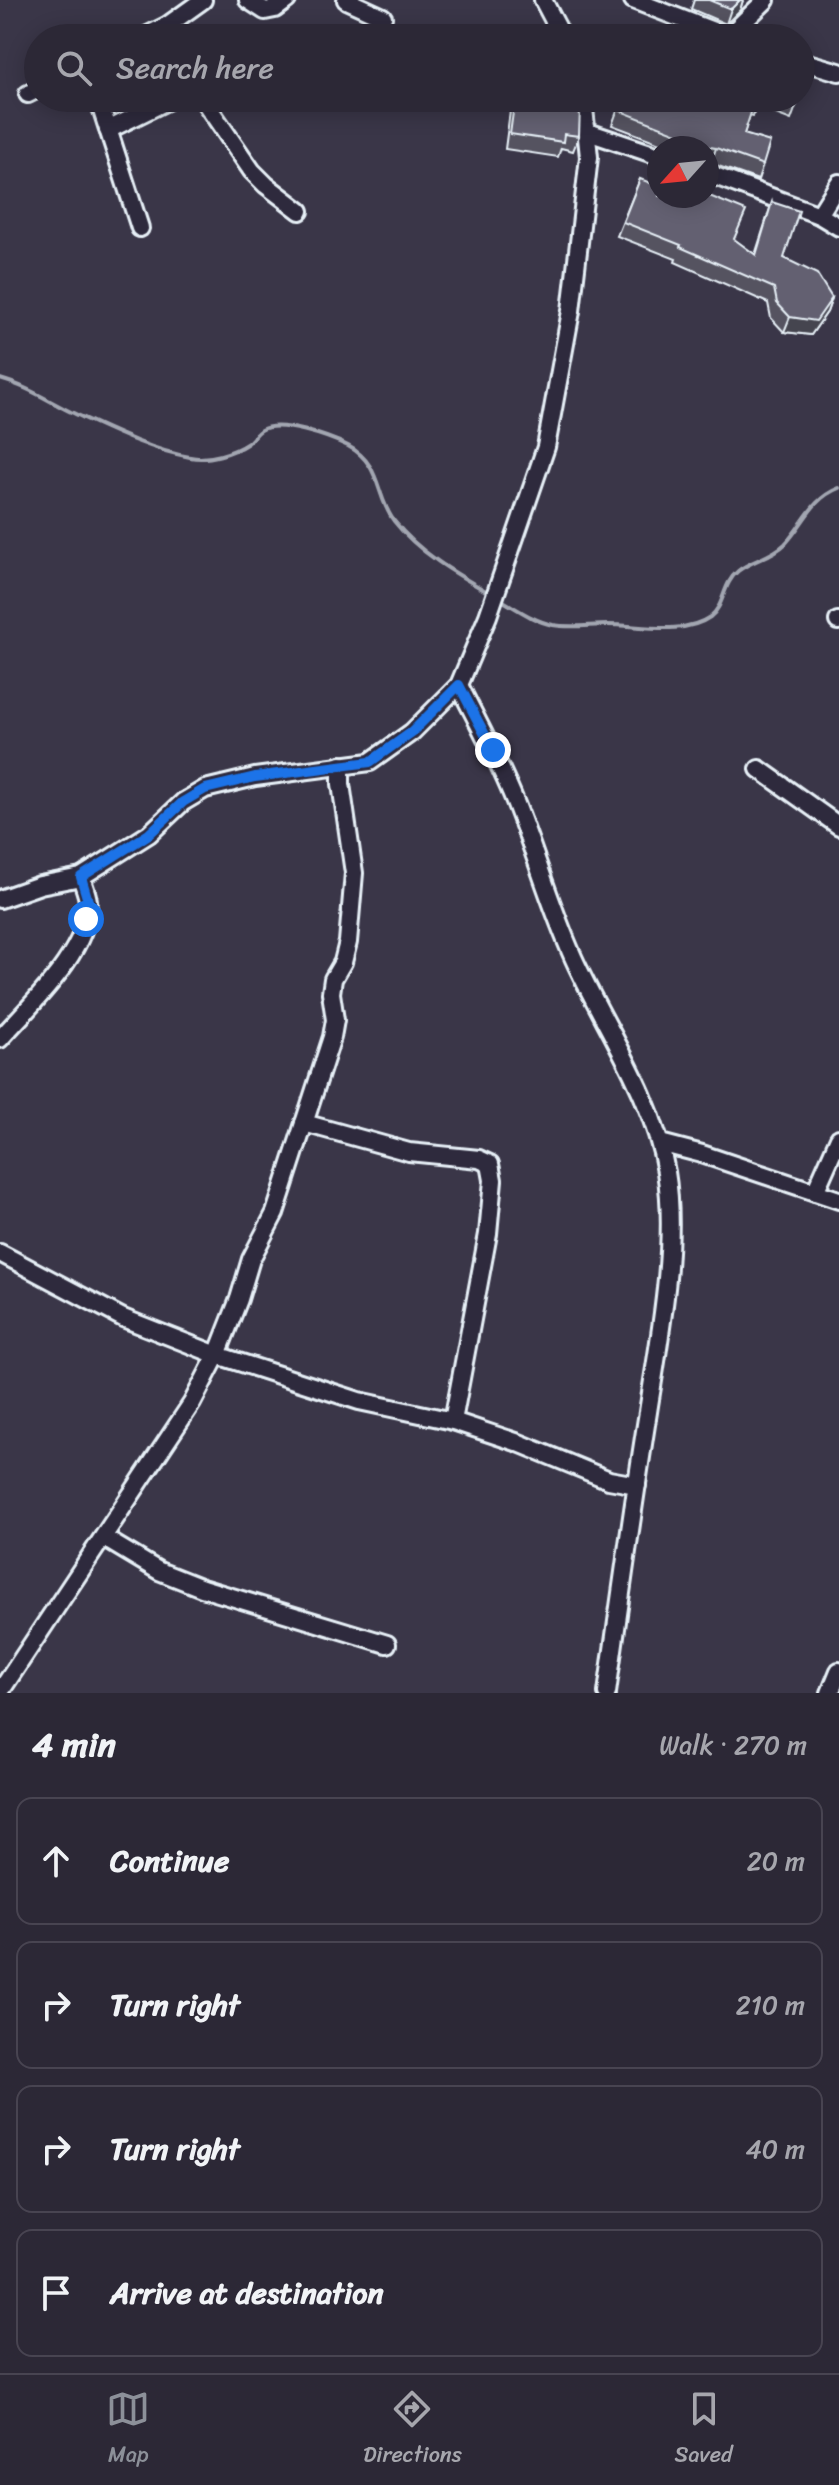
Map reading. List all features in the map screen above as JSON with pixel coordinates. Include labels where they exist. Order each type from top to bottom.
[{"type":"street","points":[[169,24],[203,0]]},
{"type":"street","points":[[248,0],[265,11],[275,9],[287,0]]},
{"type":"street","points":[[346,0],[383,17]]},
{"type":"street","points":[[543,0],[556,24]]},
{"type":"street","points":[[633,0],[694,24]]},
{"type":"street","points":[[743,24],[766,0]]},
{"type":"street","points":[[815,65],[839,72]]},
{"type":"street","points":[[102,112],[140,228]]},
{"type":"street","points":[[108,130],[145,112]]},
{"type":"street","points":[[212,112],[252,171],[300,211]]},
{"type":"street","points":[[0,899],[40,885],[81,877],[149,834],[183,802],[205,789],[255,777],[370,762],[412,732],[459,685],[488,616],[546,447],[571,311],[589,157],[585,112]]},
{"type":"street","points":[[588,132],[647,152]]},
{"type":"street","points":[[719,178],[819,215],[839,227]]},
{"type":"street","points":[[819,215],[839,183]]},
{"type":"street","points":[[459,685],[493,750],[516,804],[558,924],[582,979],[639,1089],[660,1143],[667,1186],[667,1257],[660,1334],[607,1693]]},
{"type":"street","points":[[0,1692],[192,1403],[217,1355],[251,1259],[275,1213],[332,1037],[335,1020],[331,993],[333,979],[343,962],[352,915],[354,873],[341,765]]},
{"type":"street","points":[[759,769],[839,826]]},
{"type":"street","points":[[0,1039],[60,969],[80,940],[88,901],[81,877]]},
{"type":"street","points":[[304,1123],[409,1152],[479,1159],[490,1164],[493,1180],[488,1234],[453,1421]]},
{"type":"street","points":[[815,1192],[839,1138]]},
{"type":"street","points":[[660,1143],[839,1200]]},
{"type":"street","points":[[0,1253],[123,1318],[217,1355],[359,1401],[453,1421],[519,1443],[609,1480],[637,1485]]},
{"type":"street","points":[[104,1538],[159,1571],[202,1588],[387,1644]]},
{"type":"street","points":[[830,1693],[839,1671]]},
{"type":"building","points":[[709,0],[740,0],[731,9]]},
{"type":"building","points":[[513,112],[580,112],[579,136],[564,134],[563,142],[510,134]]},
{"type":"building","points":[[623,112],[751,112],[744,134],[770,142],[763,165],[719,149],[719,136],[685,136]]},
{"type":"building","points":[[640,179],[647,182],[647,208],[719,208],[719,200],[746,211],[734,239],[756,255],[772,202],[799,211],[784,258],[817,274],[832,298],[816,321],[790,317],[777,303],[774,288],[623,222]]},
{"type":"waterway","points":[[0,379],[28,389],[129,438],[190,457],[205,458],[228,453],[269,427],[304,430],[340,442],[359,453],[367,462],[388,511],[404,533],[439,562],[491,594]]},
{"type":"waterway","points":[[498,598],[538,620],[560,626],[674,628],[699,623],[715,612],[729,582],[738,571],[785,544],[815,505],[839,488]]},
{"type":"route","points":[[86,919],[88,901],[81,877],[149,834],[183,802],[205,789],[255,777],[370,762],[412,732],[459,685],[493,750]]}]
